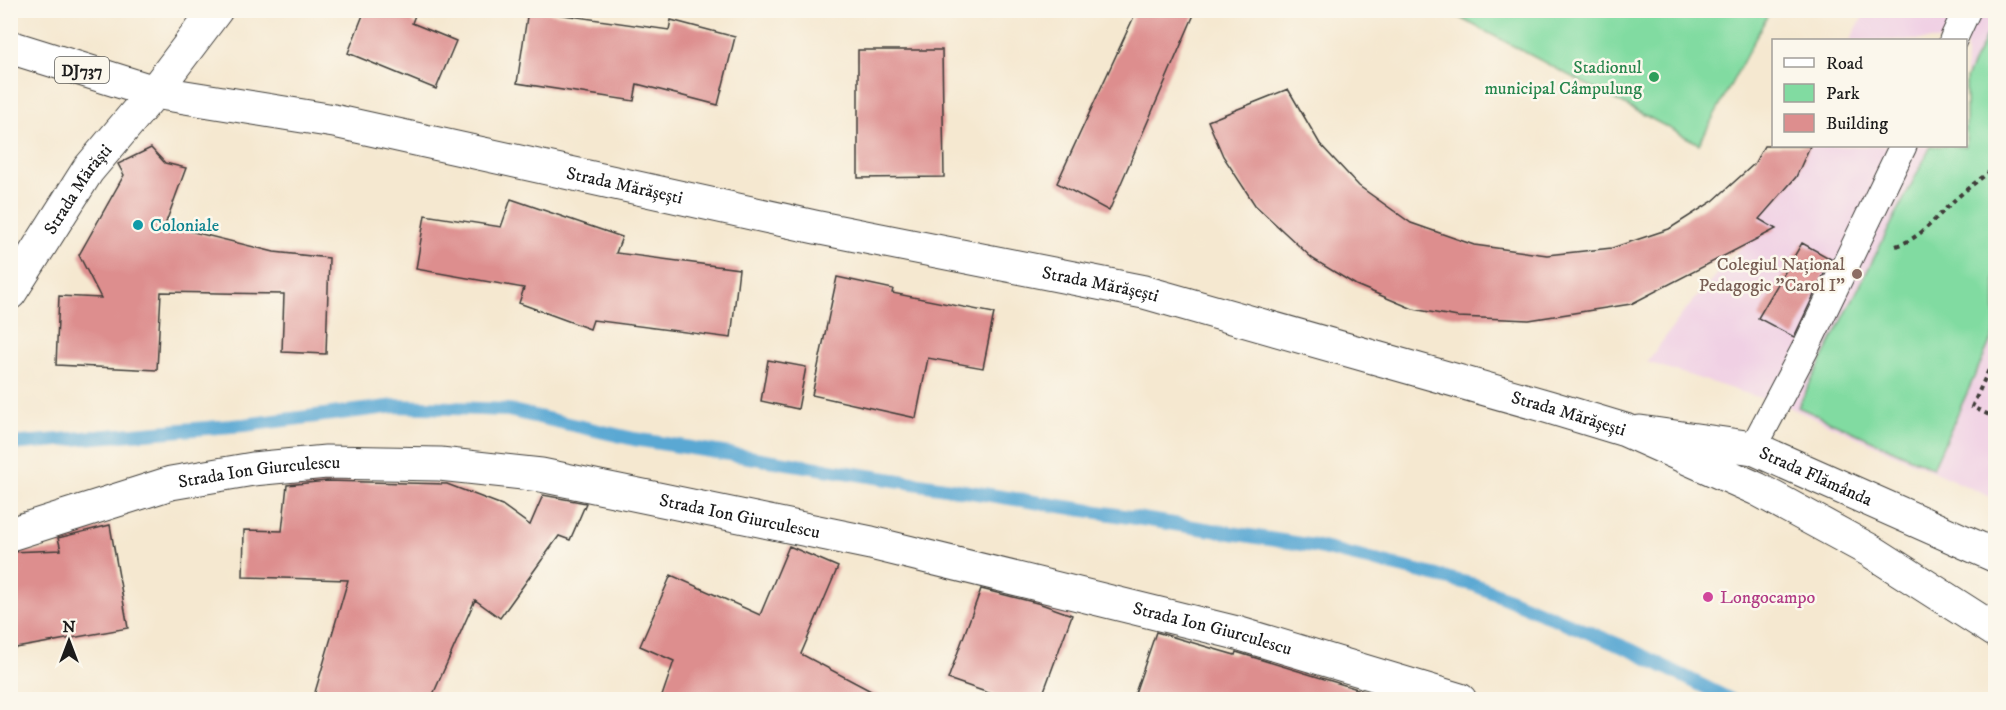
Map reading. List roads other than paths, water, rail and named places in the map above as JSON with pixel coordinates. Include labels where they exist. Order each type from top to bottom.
[{"type":"main road","name":"Strada Mărăști","points":[[10,293],[88,170],[154,92],[216,10]]},
{"type":"main road","name":"DJ737","points":[[10,47],[154,92]]},
{"type":"main road","name":"Strada Mărășești","points":[[154,92],[333,121],[804,225],[1144,292],[1625,430],[1757,489],[1871,551],[1995,631]]},
{"type":"main road","name":"Strada Flămânda","points":[[1625,430],[1752,448],[1995,556]]},
{"type":"main road","name":"Strada Ion Giurculescu","points":[[10,534],[171,483],[264,468],[327,462],[429,464],[541,475],[871,543],[1226,630],[1460,699]]},
{"type":"lane","points":[[1953,39],[1967,10]]},
{"type":"lane","points":[[1752,448],[1805,349],[1903,147]]},
{"type":"waterway","points":[[10,444],[244,425],[396,406],[508,410],[634,439],[1314,546],[1475,585],[1631,650],[1731,700]]},
{"type":"place","name":"Stadionul municipal Câmpulung","points":[[1654,77]]},
{"type":"place","name":"Coloniale","points":[[138,225]]},
{"type":"place","name":"Colegiul Național Pedagogic ”Carol I”","points":[[1857,274]]},
{"type":"place","name":"Longocampo","points":[[1708,597]]}]
